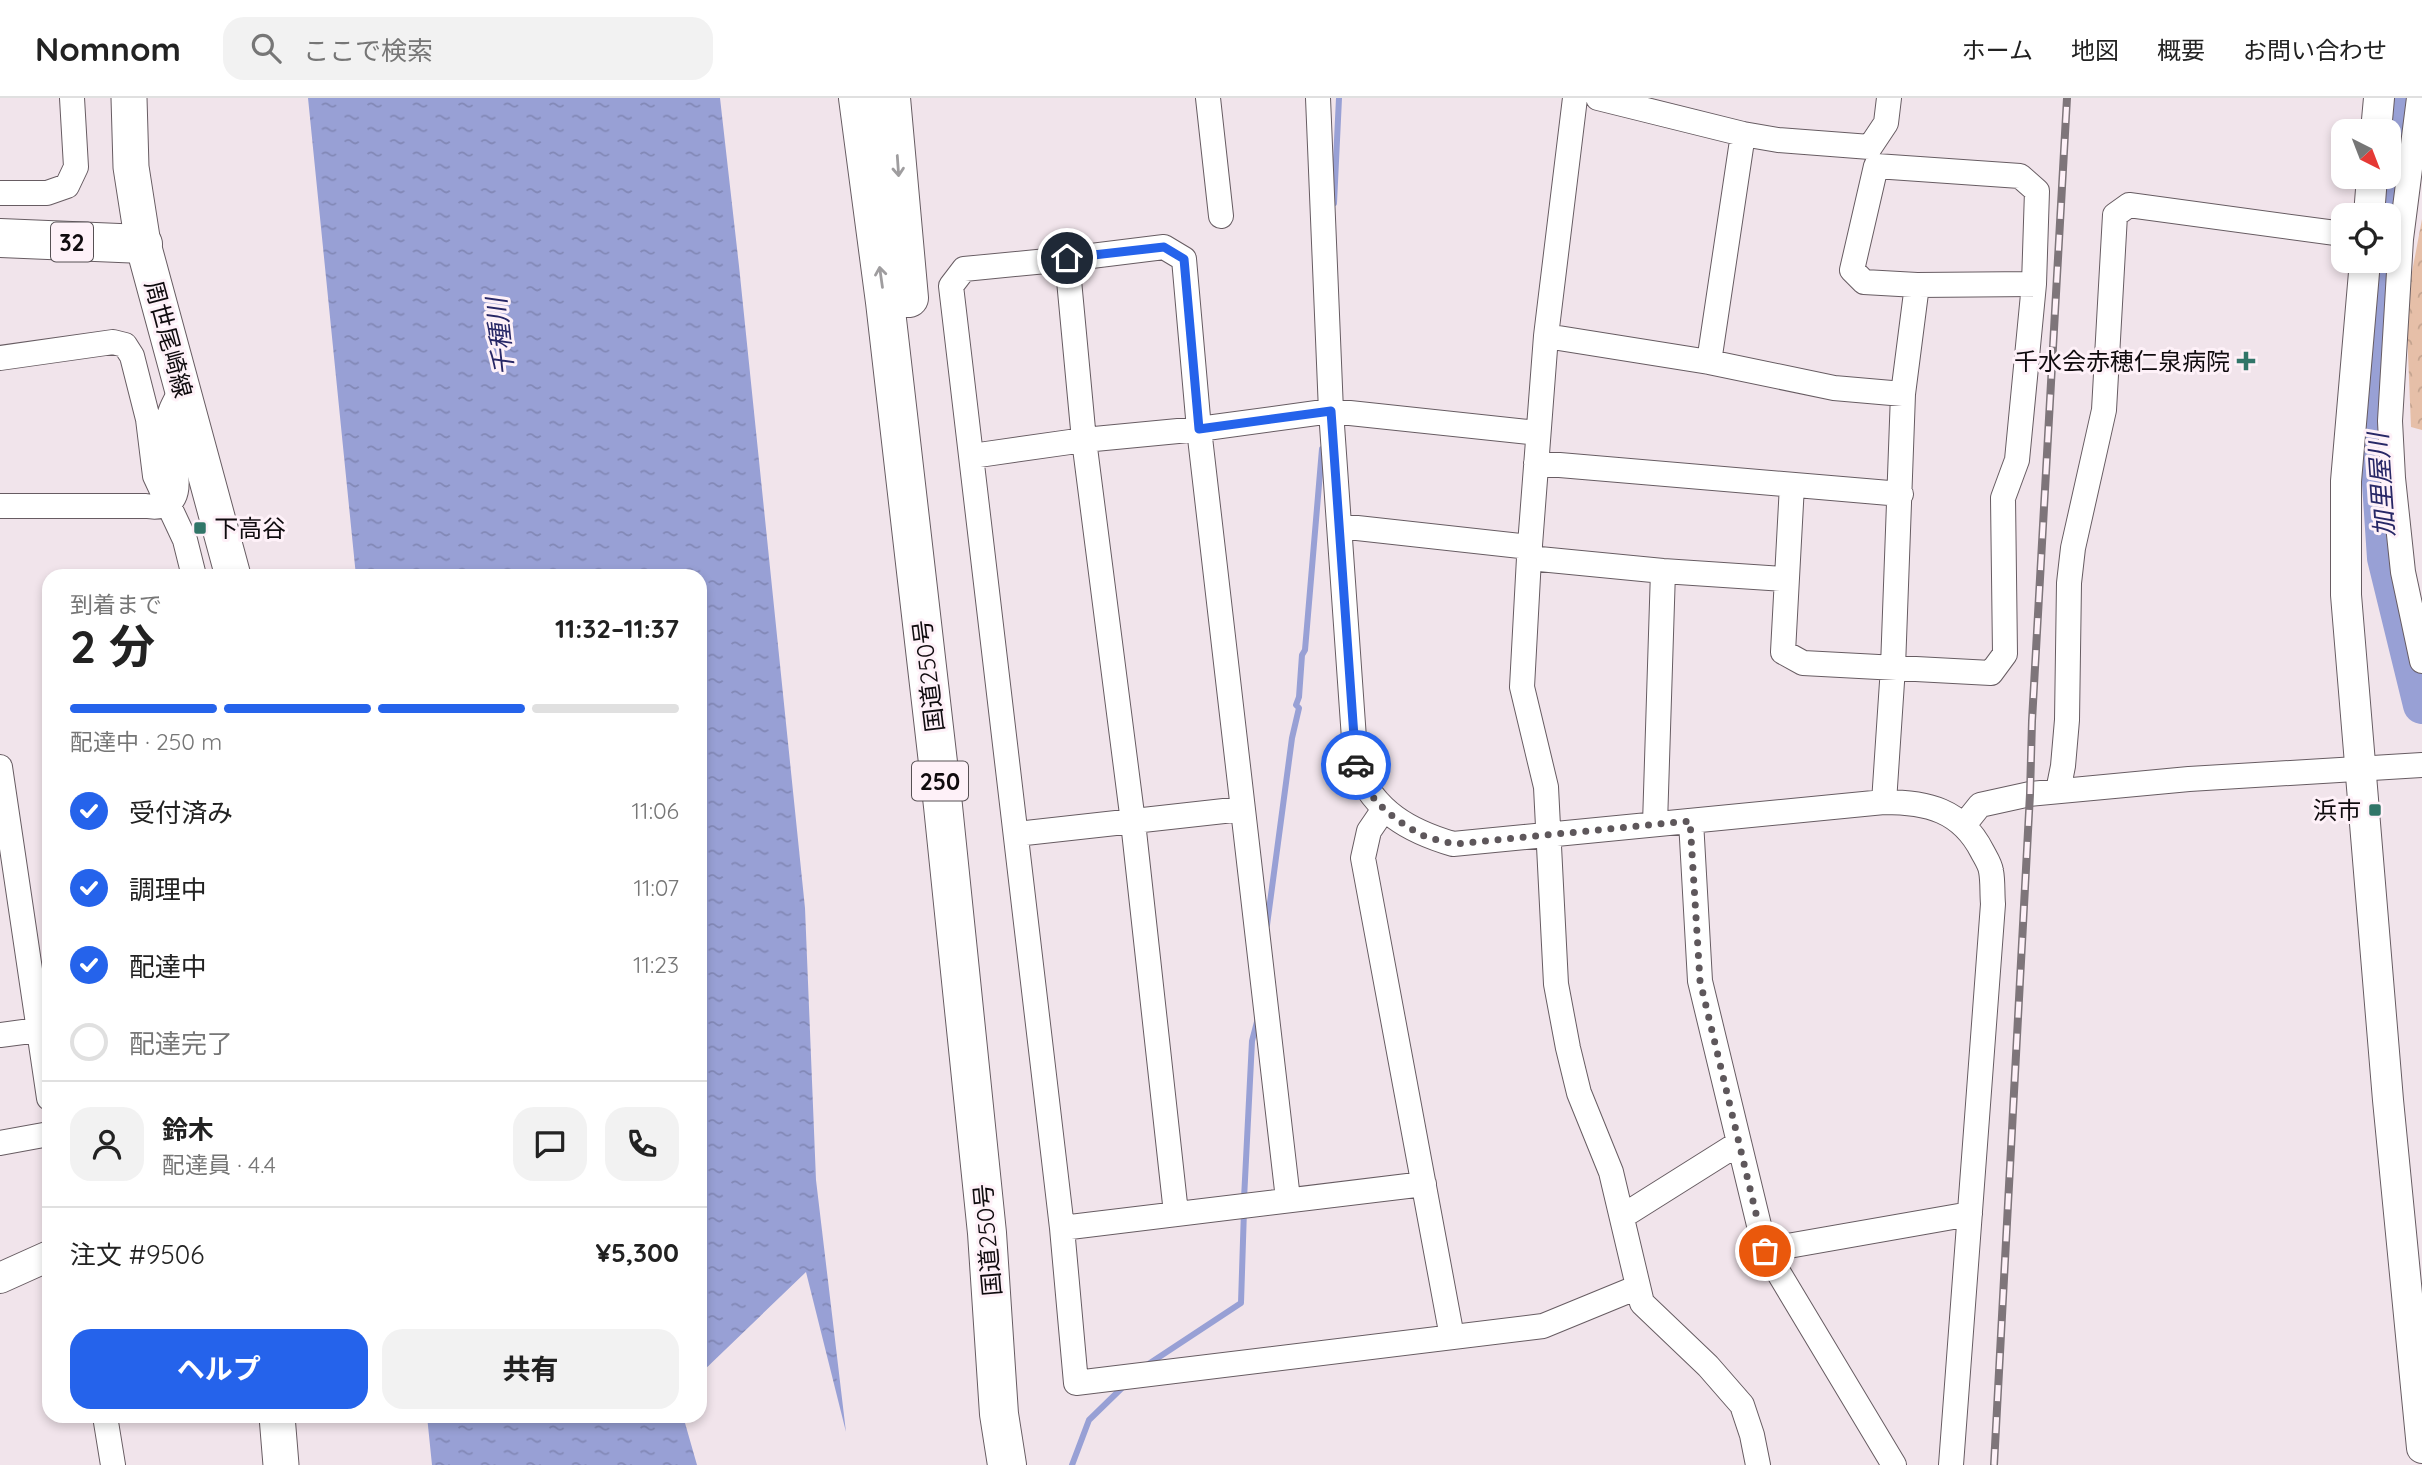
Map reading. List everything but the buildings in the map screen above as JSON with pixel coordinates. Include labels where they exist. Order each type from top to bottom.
[{"type":"main road","name":"周世尾崎線","points":[[129,98],[131,167],[143,244],[231,569]]},
{"type":"main road","name":"国道250号","points":[[858,98],[885,302],[943,806],[987,1233],[999,1414],[1007,1465]]},
{"type":"main road","name":"国道250号","points":[[891,98],[908,293],[966,803],[1011,1239],[1024,1415],[1031,1465]]},
{"type":"main road","name":"32","points":[[0,238],[143,244]]},
{"type":"main road","points":[[278,1423],[281,1465]]},
{"type":"street","points":[[0,194],[47,193],[67,186],[76,167],[72,98]]},
{"type":"street","points":[[1208,98],[1221,216]]},
{"type":"street","points":[[1318,98],[1331,411],[1356,767],[1364,788],[1384,809],[1423,835],[1454,844],[1884,802],[1916,802],[1944,812],[1964,825],[1976,838],[1991,868],[1993,904],[1951,1465]]},
{"type":"street","points":[[1575,98],[1546,336],[1529,552],[1522,687],[1546,787],[1556,984],[1567,1048],[1579,1093],[1611,1172],[1642,1303],[1708,1366],[1742,1405],[1758,1465]]},
{"type":"street","points":[[1598,98],[1778,141],[1873,157],[2020,176],[2037,191],[2034,284],[2017,460],[2003,499],[2005,654],[1991,673],[1802,663],[1783,652],[1791,485]]},
{"type":"street","points":[[1889,98],[1886,123],[1873,157],[1852,270],[1864,282],[1917,285],[2034,284]]},
{"type":"street","points":[[2377,119],[2379,98]]},
{"type":"street","points":[[2401,204],[2419,98]]},
{"type":"street","points":[[1709,362],[1743,134]]},
{"type":"street","points":[[2058,791],[2067,720],[2069,583],[2073,548],[2104,410],[2115,215],[2129,205],[2331,232]]},
{"type":"street","points":[[1288,1199],[1199,429],[1184,259],[1164,247],[964,269],[951,286],[1062,1228],[1076,1382],[1543,1326],[1638,1287]]},
{"type":"street","points":[[1067,258],[1084,440],[1133,822],[1176,1213]]},
{"type":"street","points":[[2364,273],[2346,481],[2346,595],[2388,1100],[2422,1448]]},
{"type":"street","points":[[2394,273],[2390,421],[2393,478],[2403,572],[2422,661]]},
{"type":"street","points":[[1884,802],[1893,667],[1903,394],[1917,285]]},
{"type":"street","points":[[1546,336],[1709,362],[1834,388],[1903,394]]},
{"type":"street","points":[[0,358],[113,342],[125,345],[132,356],[148,419],[155,476],[186,540],[192,569]]},
{"type":"street","points":[[0,506],[160,508],[169,504],[176,492],[175,459],[167,424],[171,409],[183,388]]},
{"type":"street","points":[[972,456],[1331,411],[1538,433]]},
{"type":"street","points":[[1536,463],[1901,494]]},
{"type":"street","points":[[1339,526],[1663,571],[1785,579]]},
{"type":"street","points":[[1655,824],[1663,571]]},
{"type":"street","points":[[1964,825],[1980,805],[2030,794],[2189,779],[2422,765]]},
{"type":"street","points":[[0,767],[11,931],[38,1030],[42,1055]]},
{"type":"street","points":[[1384,809],[1369,831],[1363,858],[1452,1337]]},
{"type":"street","points":[[1016,834],[1242,810]]},
{"type":"street","points":[[1690,821],[1700,981],[1765,1251],[1894,1465]]},
{"type":"street","points":[[0,1035],[38,1030]]},
{"type":"street","points":[[0,1143],[42,1135]]},
{"type":"street","points":[[1623,1216],[1739,1143]]},
{"type":"street","points":[[1062,1228],[1424,1184]]},
{"type":"street","points":[[1765,1251],[1970,1214]]},
{"type":"street","points":[[0,1278],[42,1259]]},
{"type":"street","points":[[106,1423],[113,1465]]},
{"type":"green space","points":[[2422,219],[2422,430],[2411,427],[2406,304]]},
{"type":"water","name":"千種川","points":[[308,98],[720,98],[805,908],[816,1180],[846,1432],[806,1272],[707,1367],[707,569],[355,569]]},
{"type":"water","points":[[428,1423],[685,1423],[697,1465],[432,1465]]},
{"type":"waterway","points":[[1334,203],[1339,98]]},
{"type":"waterway","name":"加里屋川","points":[[2391,203],[2401,98]]},
{"type":"waterway","name":"加里屋川","points":[[2385,273],[2382,359],[2375,393],[2386,558],[2422,705]]},
{"type":"waterway","points":[[1267,925],[1292,738],[1299,708],[1296,705],[1302,655],[1305,650],[1322,449]]},
{"type":"waterway","points":[[1244,1199],[1252,1041],[1258,1018]]},
{"type":"waterway","points":[[1147,1365],[1241,1303],[1244,1210]]},
{"type":"waterway","points":[[1072,1465],[1089,1420],[1126,1384]]},
{"type":"railway","points":[[1994,1465],[2067,98]]},
{"type":"way so far","points":[[1356,765],[1364,788],[1384,809],[1423,835],[1454,844],[1690,821],[1700,981],[1765,1251]]},
{"type":"place","name":"千水会赤穂仁泉病院","points":[[2246,361]]},
{"type":"place","name":"下高谷","points":[[200,528]]},
{"type":"place","name":"浜市","points":[[2375,810]]},
{"type":"route","points":[[1067,258],[1164,247],[1184,259],[1199,429],[1331,411],[1356,765]]}]
